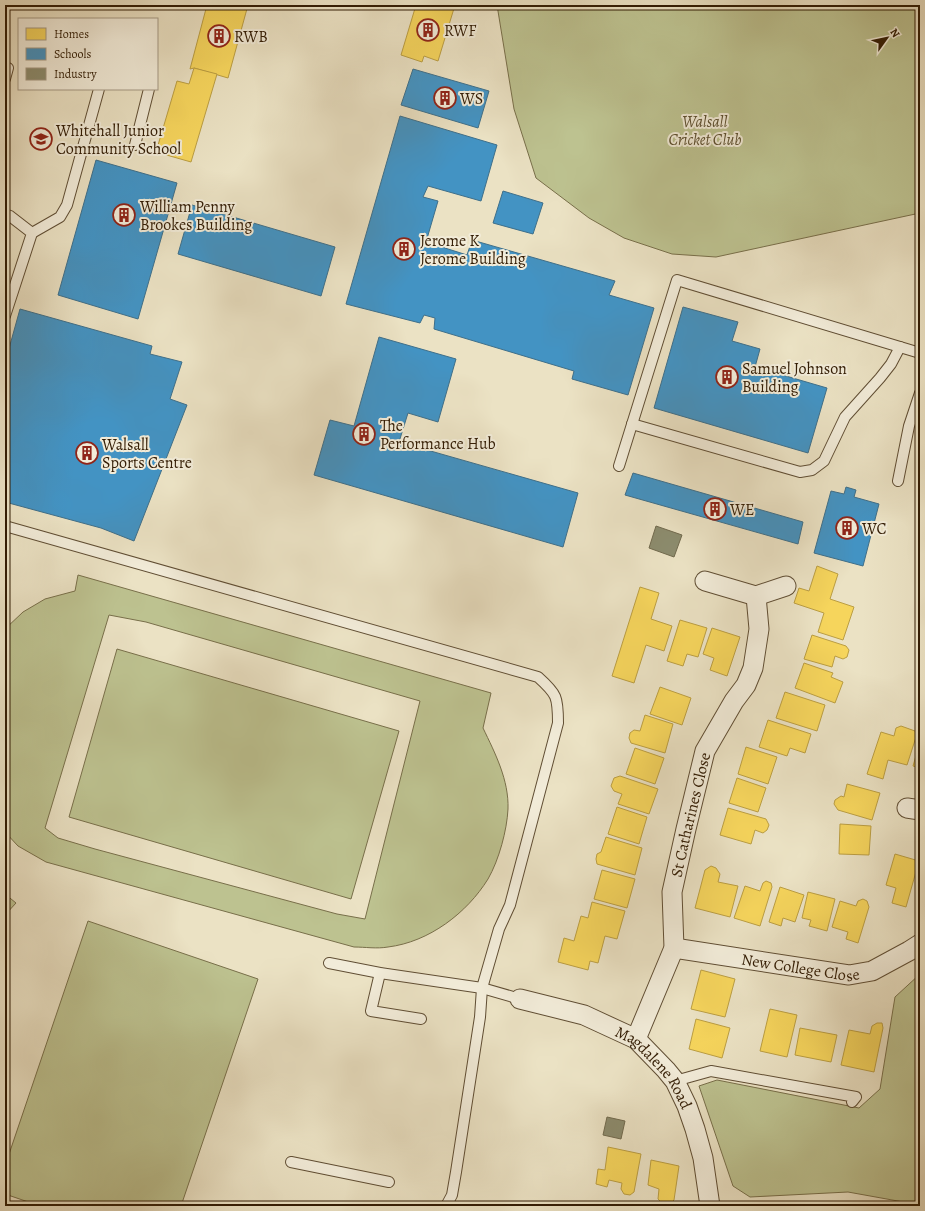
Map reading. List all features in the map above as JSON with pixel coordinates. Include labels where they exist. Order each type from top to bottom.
[{"type":"street","points":[[705,581],[756,596],[786,586]]},
{"type":"street","name":"St Catharines Close","points":[[636,1039],[674,948],[672,892],[705,751],[734,701],[746,685],[752,668],[759,629],[756,596]]},
{"type":"street","name":"New College Close","points":[[674,948],[849,975],[872,971],[903,955],[920,944]]},
{"type":"street","name":"Magdalene Road","points":[[520,999],[584,1015],[636,1039],[675,1081],[687,1106],[703,1158],[710,1206]]},
{"type":"lane","points":[[5,79],[8,68]]},
{"type":"lane","points":[[5,316],[32,233],[60,216],[67,205],[99,90]]},
{"type":"lane","points":[[135,145],[149,90]]},
{"type":"lane","points":[[5,214],[10,216],[32,233]]},
{"type":"lane","points":[[619,466],[677,280],[920,352]]},
{"type":"lane","points":[[632,424],[800,472],[812,470],[824,461],[845,417],[891,364],[900,346]]},
{"type":"lane","points":[[898,481],[909,426],[920,393]]},
{"type":"lane","points":[[5,526],[538,677],[552,690],[558,704],[558,722],[510,905],[499,929],[482,988],[480,1017],[452,1195],[454,1206]]},
{"type":"lane","points":[[329,963],[380,973],[482,988],[520,999]]},
{"type":"lane","points":[[380,973],[371,1011],[421,1019]]},
{"type":"lane","points":[[675,1081],[711,1071],[856,1097],[852,1102]]},
{"type":"lane","points":[[291,1162],[389,1182]]},
{"type":"lane","points":[[446,1206],[452,1195]]},
{"type":"green space","name":"Walsall Cricket Club","points":[[497,5],[920,5],[920,213],[716,257],[672,254],[624,238],[589,218],[536,178],[514,109]]},
{"type":"green space","points":[[78,575],[491,693],[483,728],[504,777],[508,798],[508,809],[499,854],[488,879],[458,914],[446,924],[432,932],[403,944],[384,948],[354,947],[46,862],[18,846],[5,832],[5,629],[23,612],[45,599],[75,591]],"holes":[[[109,615],[146,622],[420,701],[365,919],[337,914],[95,849],[58,838],[45,828]]]},
{"type":"green space","points":[[117,649],[399,731],[351,899],[69,817]]},
{"type":"green space","points":[[5,894],[16,903],[5,915]]},
{"type":"green space","points":[[88,921],[258,979],[181,1206],[40,1206],[5,1194],[5,1166]]},
{"type":"green space","points":[[920,974],[920,1205],[848,1192],[750,1197],[733,1186],[699,1086],[717,1080],[859,1108],[880,1089],[895,997]]},
{"type":"building: Homes","name":"RWB","points":[[207,5],[248,5],[228,78],[194,68],[190,69]]},
{"type":"building: Homes","name":"RWF","points":[[416,5],[455,5],[438,61],[424,56],[422,62],[401,55]]},
{"type":"building: Homes","points":[[194,68],[217,74],[191,162],[156,152],[177,81],[189,84]]},
{"type":"building: Homes","points":[[817,566],[838,574],[830,599],[854,607],[843,640],[818,632],[824,613],[794,603],[799,588],[809,591]]},
{"type":"building: Homes","points":[[640,587],[659,593],[651,619],[672,626],[664,651],[646,645],[634,683],[612,676]]},
{"type":"building: Homes","points":[[680,620],[707,628],[698,657],[687,654],[683,666],[667,661]]},
{"type":"building: Homes","points":[[712,628],[740,637],[727,676],[710,670],[714,658],[703,654]]},
{"type":"building: Homes","points":[[812,635],[846,646],[849,650],[847,657],[843,659],[835,656],[832,667],[804,659]]},
{"type":"building: Homes","points":[[804,663],[833,673],[831,677],[843,682],[835,703],[795,688]]},
{"type":"building: Homes","points":[[660,687],[691,698],[682,725],[650,714]]},
{"type":"building: Homes","points":[[785,692],[825,705],[817,731],[776,718]]},
{"type":"building: Homes","points":[[645,715],[673,724],[665,753],[631,743],[629,738],[630,733],[634,730],[640,731]]},
{"type":"building: Homes","points":[[768,720],[811,734],[805,753],[790,748],[787,756],[759,747]]},
{"type":"building: Homes","points":[[901,726],[915,731],[917,734],[907,765],[888,760],[883,779],[867,774],[881,732],[894,736],[896,728]]},
{"type":"building: Homes","points":[[920,742],[920,768],[913,766]]},
{"type":"building: Homes","points":[[746,747],[777,757],[768,784],[738,774]]},
{"type":"building: Homes","points":[[635,748],[664,758],[655,784],[626,774]]},
{"type":"building: Homes","points":[[620,776],[658,789],[649,814],[618,804],[622,794],[614,791],[611,786],[614,778]]},
{"type":"building: Homes","points":[[737,778],[766,788],[758,812],[729,803]]},
{"type":"building: Homes","points":[[847,784],[880,793],[872,820],[838,810],[834,804],[835,800],[841,796],[844,797]]},
{"type":"building: Homes","points":[[617,807],[647,817],[639,844],[608,834]]},
{"type":"building: Homes","points":[[728,808],[766,819],[769,825],[767,830],[763,833],[755,830],[751,844],[720,835]]},
{"type":"building: Homes","points":[[840,824],[871,826],[869,855],[839,854]]},
{"type":"building: Homes","points":[[606,837],[642,848],[635,875],[597,864],[597,854],[601,852]]},
{"type":"building: Homes","points":[[895,854],[919,861],[906,907],[892,903],[896,888],[886,885]]},
{"type":"building: Homes","points":[[711,866],[716,868],[720,874],[718,882],[738,886],[730,917],[695,908],[705,870]]},
{"type":"building: Homes","points":[[602,870],[635,879],[627,908],[594,899]]},
{"type":"building: Homes","points":[[766,881],[771,883],[772,887],[760,926],[734,918],[745,886],[760,891],[763,883]]},
{"type":"building: Homes","points":[[780,887],[804,895],[795,922],[783,918],[781,926],[769,922]]},
{"type":"building: Homes","points":[[808,892],[835,899],[827,931],[809,926],[811,920],[802,918]]},
{"type":"building: Homes","points":[[863,899],[867,901],[869,907],[858,943],[846,939],[848,932],[832,927],[840,901],[856,906],[858,901]]},
{"type":"building: Homes","points":[[592,902],[625,911],[617,939],[605,936],[598,963],[590,961],[588,970],[558,962],[564,938],[574,941],[581,916],[588,918]]},
{"type":"building: Homes","points":[[701,970],[735,979],[725,1017],[691,1009]]},
{"type":"building: Homes","points":[[770,1009],[797,1015],[787,1057],[760,1051]]},
{"type":"building: Homes","points":[[696,1019],[730,1028],[722,1058],[689,1049]]},
{"type":"building: Homes","points":[[877,1023],[882,1023],[883,1028],[874,1072],[841,1065],[849,1030],[870,1034],[872,1026]]},
{"type":"building: Homes","points":[[800,1028],[837,1035],[831,1062],[795,1055]]},
{"type":"building: Homes","points":[[608,1147],[641,1154],[634,1192],[630,1195],[624,1194],[621,1189],[622,1183],[609,1180],[607,1187],[596,1184],[598,1169],[605,1170]]},
{"type":"building: Homes","points":[[651,1160],[679,1166],[674,1200],[669,1205],[663,1204],[658,1199],[659,1189],[648,1185]]},
{"type":"building: Schools","name":"WS","points":[[413,69],[489,91],[478,128],[401,105]]},
{"type":"building: Schools","name":"Jerome K Jerome Building","points":[[400,116],[497,145],[481,201],[428,186],[423,197],[438,201],[426,242],[467,255],[472,240],[615,281],[609,295],[654,308],[628,395],[572,379],[574,371],[434,329],[435,318],[424,315],[420,323],[346,304]]},
{"type":"building: Schools","name":"William Penny Brookes Building","points":[[96,160],[177,183],[138,319],[58,295]]},
{"type":"building: Schools","points":[[503,191],[543,203],[533,234],[493,223]]},
{"type":"building: Schools","points":[[192,205],[335,247],[321,296],[178,254]]},
{"type":"building: Schools","name":"Samuel Johnson Building","points":[[683,307],[738,322],[732,341],[760,349],[755,367],[827,388],[808,453],[654,408]]},
{"type":"building: Schools","name":"Walsall Sports Centre","points":[[20,309],[152,346],[150,354],[182,362],[170,399],[187,405],[134,541],[101,528],[5,502],[5,363]]},
{"type":"building: Schools","name":"The Performance Hub","points":[[379,337],[456,359],[438,422],[408,413],[399,442],[578,493],[563,547],[314,475],[330,420],[354,426]]},
{"type":"building: Schools","name":"WE","points":[[633,473],[803,522],[798,544],[625,495]]},
{"type":"building: Schools","name":"WC","points":[[846,487],[856,490],[854,497],[879,504],[863,566],[814,553],[831,491],[844,494]]},
{"type":"building: Industry","points":[[656,526],[682,535],[674,557],[649,548]]},
{"type":"building: Industry","points":[[607,1117],[625,1121],[621,1139],[603,1135]]},
{"type":"place","name":"RWF","points":[[428,30]]},
{"type":"place","name":"RWB","points":[[219,36]]},
{"type":"place","name":"WS","points":[[445,98]]},
{"type":"place","name":"Whitehall Junior Community School","points":[[41,139]]},
{"type":"place","name":"William Penny Brookes Building","points":[[124,215]]},
{"type":"place","name":"Jerome K Jerome Building","points":[[404,249]]},
{"type":"place","name":"Samuel Johnson Building","points":[[727,377]]},
{"type":"place","name":"The Performance Hub","points":[[364,434]]},
{"type":"place","name":"Walsall Sports Centre","points":[[87,453]]},
{"type":"place","name":"WE","points":[[715,509]]},
{"type":"place","name":"WC","points":[[847,528]]}]
